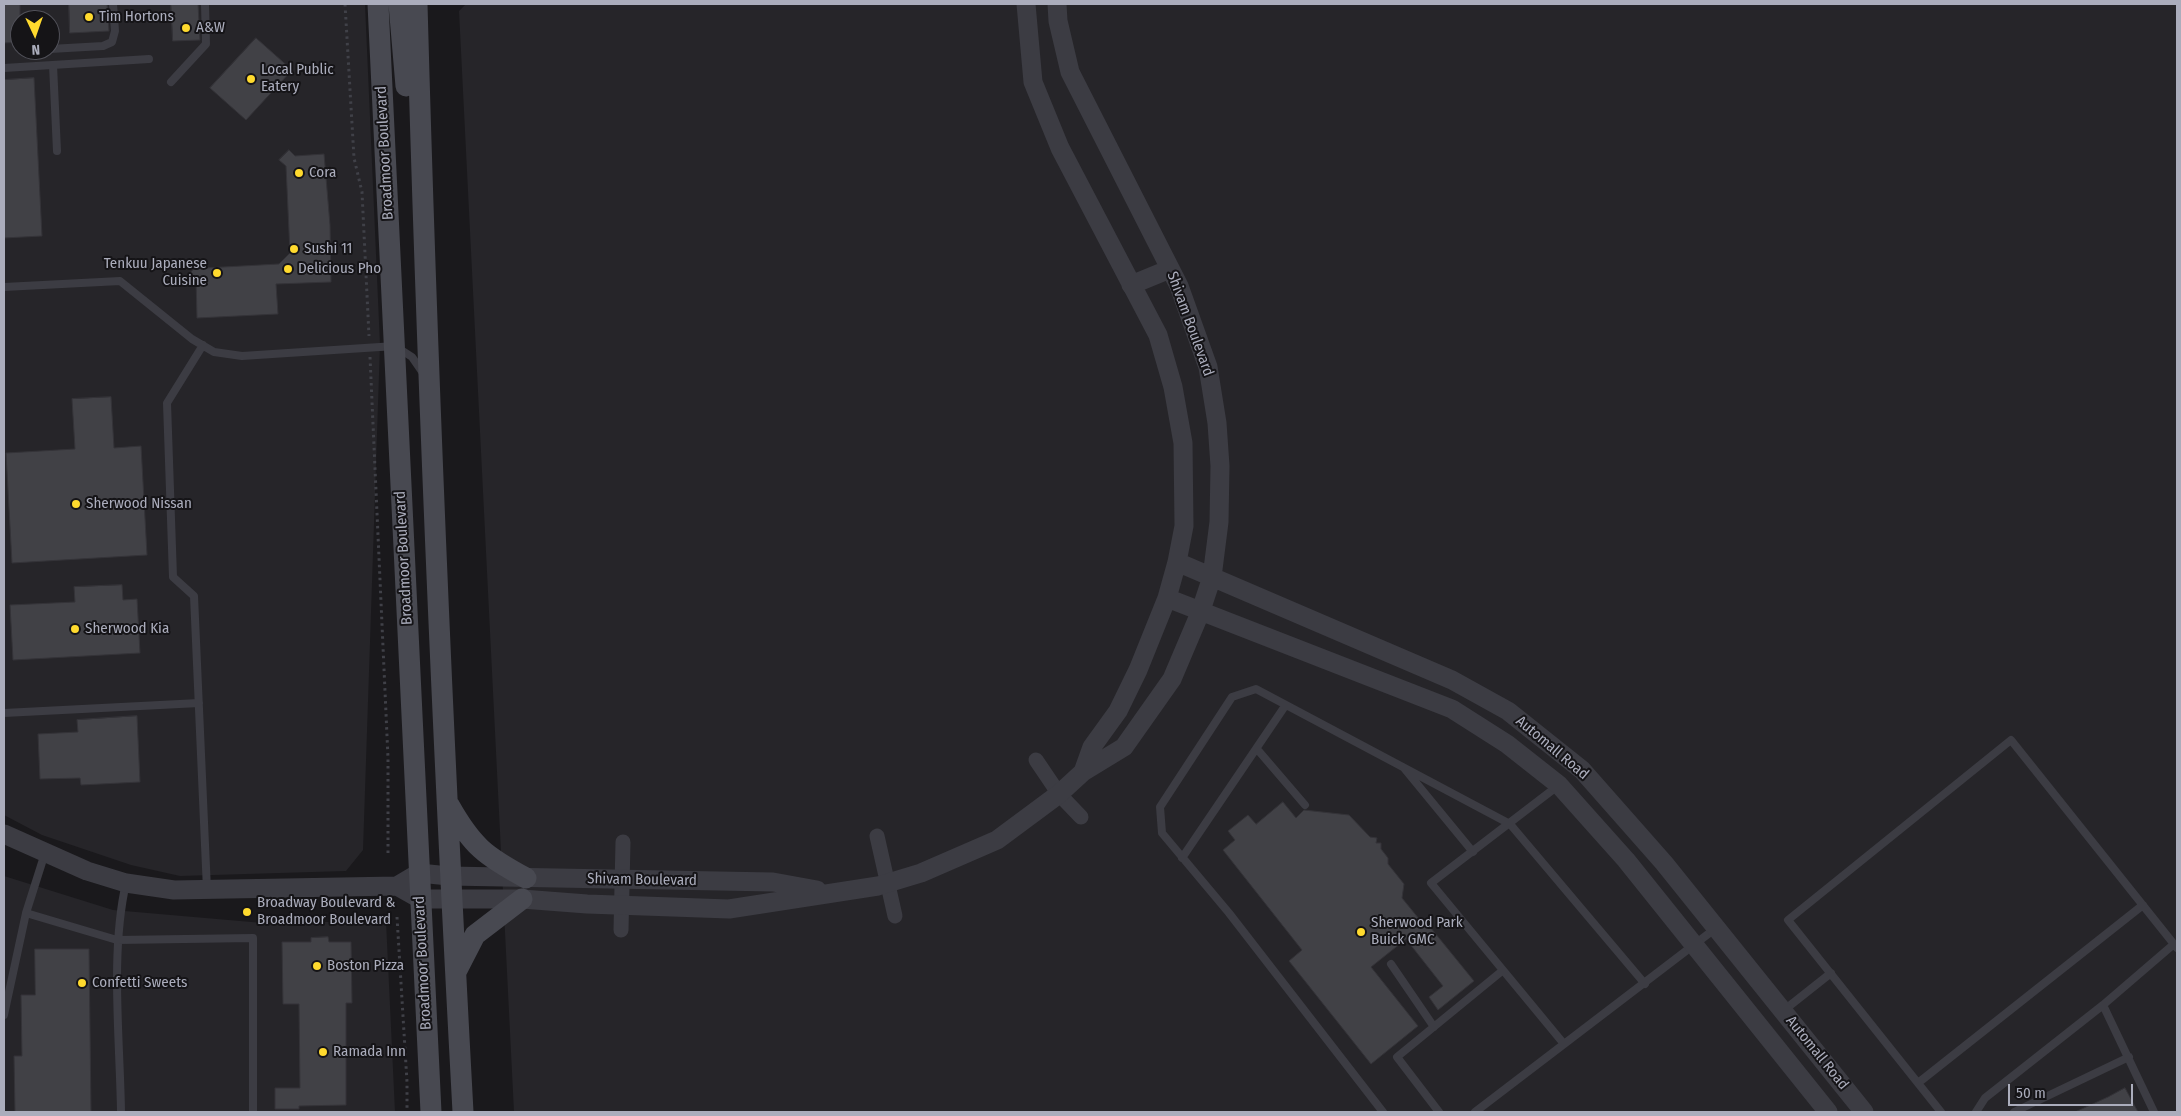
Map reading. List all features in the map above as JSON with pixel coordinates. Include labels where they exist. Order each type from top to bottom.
[{"type":"main road","points":[[399,4],[407,94],[420,121]]},
{"type":"main road","name":"Broadmoor Boulevard","points":[[417,4],[428,379],[448,802],[449,876],[463,1112]]},
{"type":"main road","points":[[418,39],[425,4]]},
{"type":"main road","name":"Broadmoor Boulevard","points":[[377,9],[431,1112]]},
{"type":"main road","points":[[448,802],[462,829],[480,850],[526,878]]},
{"type":"main road","points":[[455,972],[475,935],[522,899]]},
{"type":"street","name":"Shivam Boulevard","points":[[1026,4],[1033,82],[1060,148],[1158,335],[1172,387],[1183,443],[1184,526],[1167,598],[1138,670],[1118,711],[1092,747],[1083,772]]},
{"type":"street","name":"Shivam Boulevard","points":[[420,899],[522,899],[729,909],[886,883],[921,873],[997,840],[1060,794],[1083,772],[1124,747],[1172,679],[1200,613],[1212,577],[1219,522],[1220,466],[1217,423],[1208,367],[1170,269],[1070,72],[1058,21],[1057,4]]},
{"type":"street","points":[[1132,285],[1170,269]]},
{"type":"street","name":"Automall Road","points":[[1177,562],[1452,680],[1508,712],[1582,770],[1664,863],[1864,1112]]},
{"type":"street","name":"Automall Road","points":[[1167,598],[1200,613],[1452,709],[1507,744],[1558,786],[1626,860],[1828,1112]]},
{"type":"street","points":[[1036,760],[1060,794],[1080,817]]},
{"type":"street","points":[[4,834],[87,871],[126,883],[174,890],[207,891],[398,886],[419,873]]},
{"type":"street","points":[[877,836],[894,916]]},
{"type":"street","points":[[621,930],[622,842]]},
{"type":"street","name":"Shivam Boulevard","points":[[419,873],[449,876],[623,881],[773,882],[833,892]]},
{"type":"street","points":[[398,886],[420,899]]},
{"type":"lane","points":[[60,48],[103,46],[112,42],[115,31],[113,4]]},
{"type":"lane","points":[[171,82],[206,44],[205,4]]},
{"type":"lane","points":[[4,68],[149,59]]},
{"type":"lane","points":[[53,65],[57,151]]},
{"type":"lane","points":[[4,287],[120,281],[214,352],[242,356],[395,346],[412,357],[428,379]]},
{"type":"lane","points":[[203,345],[166,403],[173,577],[194,596],[207,891]]},
{"type":"lane","points":[[1383,1112],[1229,913],[1162,833],[1160,807],[1232,697],[1256,689],[1510,824],[1645,984]]},
{"type":"lane","points":[[4,713],[199,703]]},
{"type":"lane","points":[[1182,858],[1285,706]]},
{"type":"lane","points":[[1941,1112],[1788,920],[2011,740],[2176,946],[1985,1098],[1976,1112]]},
{"type":"lane","points":[[1257,749],[1305,805]]},
{"type":"lane","points":[[1401,765],[1472,852]]},
{"type":"lane","points":[[1558,786],[1431,883],[1564,1044]]},
{"type":"lane","points":[[4,1014],[26,913],[45,852]]},
{"type":"lane","points":[[121,1112],[117,940],[120,908],[126,883]]},
{"type":"lane","points":[[1918,1083],[2143,905]]},
{"type":"lane","points":[[26,913],[117,940],[253,938],[253,1112]]},
{"type":"lane","points":[[1475,1112],[1695,946],[1716,928]]},
{"type":"lane","points":[[1391,964],[1434,1027]]},
{"type":"lane","points":[[1440,1112],[1397,1057],[1502,971]]},
{"type":"lane","points":[[1783,1011],[1831,973]]},
{"type":"lane","points":[[2103,1006],[2154,1112]]},
{"type":"lane","points":[[2014,1112],[2028,1109],[2128,1057]]},
{"type":"path","points":[[345,4],[354,158],[362,192],[368,321]]},
{"type":"path","points":[[371,379],[388,758],[388,856]]},
{"type":"path","points":[[397,917],[407,1082],[406,1112]]},
{"type":"shaded area","points":[[4,4],[365,4],[380,345],[363,850],[346,871],[180,876],[131,865],[42,835],[4,815]]},
{"type":"shaded area","points":[[466,4],[2177,4],[2177,1112],[514,1112],[459,11]]},
{"type":"shaded area","points":[[4,876],[113,910],[263,923],[386,921],[395,1112],[4,1112]]},
{"type":"building","points":[[4,4],[20,4],[20,10],[10,10],[10,43],[4,43]]},
{"type":"building","name":"Tim Hortons","points":[[69,4],[107,4],[109,31],[70,33]]},
{"type":"building","name":"A&W","points":[[171,4],[198,4],[200,40],[173,41]]},
{"type":"building","name":"Local Public Eatery","points":[[256,38],[292,70],[246,120],[210,88]]},
{"type":"building","points":[[34,78],[42,236],[4,238],[4,80]]},
{"type":"building","points":[[289,150],[295,156],[324,154],[330,225],[331,282],[276,284],[278,314],[197,318],[196,278],[190,273],[199,263],[205,268],[279,264],[290,253],[286,166],[279,160]]},
{"type":"building","name":"Sherwood Nissan","points":[[111,397],[114,448],[141,446],[147,555],[12,563],[6,453],[75,449],[72,399]]},
{"type":"building","name":"Sherwood Kia","points":[[122,585],[123,600],[137,599],[140,653],[13,660],[10,605],[75,602],[74,587]]},
{"type":"building","points":[[137,716],[140,782],[81,785],[80,778],[40,779],[38,734],[78,732],[77,720]]},
{"type":"building","name":"Sherwood Park Buick GMC","points":[[1283,802],[1296,818],[1304,810],[1349,815],[1370,837],[1377,838],[1376,843],[1381,843],[1381,849],[1388,858],[1388,864],[1404,884],[1402,898],[1424,925],[1426,922],[1474,981],[1438,1010],[1429,997],[1443,986],[1406,939],[1371,967],[1418,1026],[1371,1064],[1289,961],[1302,950],[1223,850],[1235,840],[1228,831],[1248,815],[1256,824]]},
{"type":"building","points":[[328,937],[329,942],[351,942],[352,1003],[346,1003],[346,1105],[299,1106],[299,1109],[275,1109],[275,1088],[300,1088],[299,1004],[283,1004],[282,942],[311,942],[311,938]]},
{"type":"building","points":[[35,949],[89,949],[91,1112],[15,1112],[14,1056],[22,1056],[21,995],[35,995]]},
{"type":"building","points":[[2125,1088],[2138,1112],[2075,1112],[2108,1097]]},
{"type":"place","name":"Tim Hortons","points":[[89,17]]},
{"type":"place","name":"A&W","points":[[186,28]]},
{"type":"place","name":"Local Public Eatery","points":[[251,79]]},
{"type":"place","name":"Cora","points":[[299,173]]},
{"type":"place","name":"Sushi 11","points":[[294,249]]},
{"type":"place","name":"Delicious Pho","points":[[288,269]]},
{"type":"place","name":"Tenkuu Japanese Cuisine","points":[[217,273]]},
{"type":"place","name":"Sherwood Nissan","points":[[76,504]]},
{"type":"place","name":"Sherwood Kia","points":[[75,629]]},
{"type":"place","name":"Broadway Boulevard & Broadmoor Boulevard","points":[[247,912]]},
{"type":"place","name":"Sherwood Park Buick GMC","points":[[1361,932]]},
{"type":"place","name":"Boston Pizza","points":[[317,966]]},
{"type":"place","name":"Confetti Sweets","points":[[82,983]]},
{"type":"place","name":"Ramada Inn","points":[[323,1052]]}]
